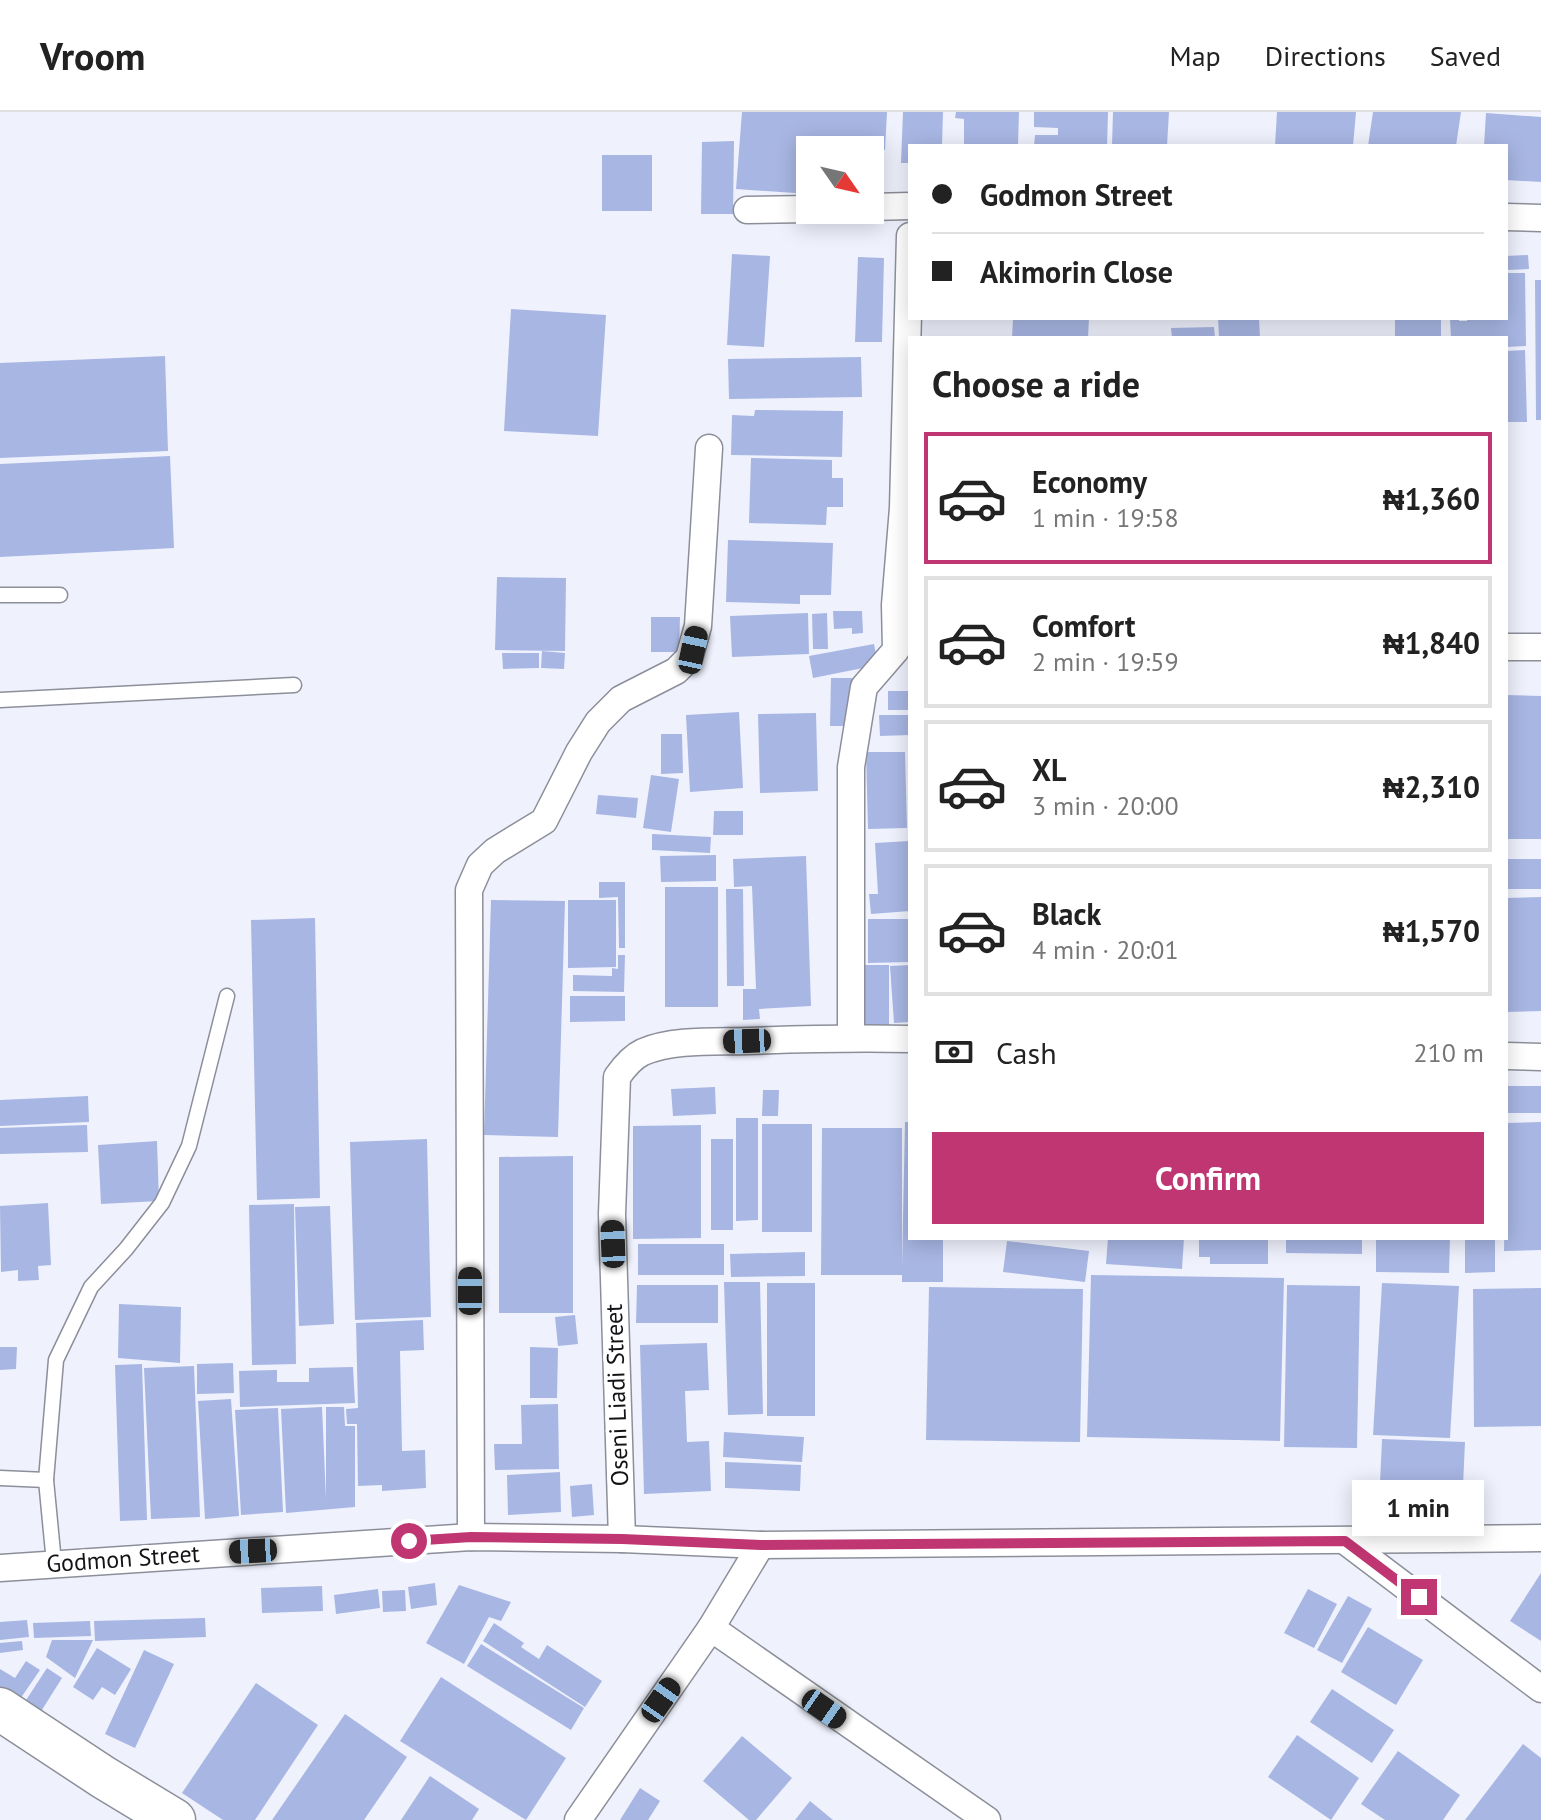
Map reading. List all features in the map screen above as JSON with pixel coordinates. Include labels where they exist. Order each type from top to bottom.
[{"type":"main road","points":[[0,1709],[174,1820]]},
{"type":"main road","points":[[0,1733],[103,1777]]},
{"type":"street","points":[[884,207],[908,206]]},
{"type":"street","points":[[747,210],[796,209]]},
{"type":"street","points":[[1508,217],[1541,218]]},
{"type":"street","points":[[851,1038],[849,841],[852,753],[864,687],[903,650],[895,605],[903,508],[908,314]]},
{"type":"street","points":[[471,1537],[469,890],[480,865],[495,851],[544,821],[598,722],[621,699],[676,671],[689,658],[698,626],[709,448]]},
{"type":"street","points":[[1508,647],[1541,647]]},
{"type":"street","name":"Oseni Liadi Street","points":[[622,1539],[612,1214],[617,1077],[624,1066],[639,1054],[659,1047],[721,1041],[908,1039]]},
{"type":"street","points":[[1508,1056],[1541,1057]]},
{"type":"street","name":"Godmon Street","points":[[0,1568],[471,1537],[761,1545],[1541,1538]]},
{"type":"street","points":[[1345,1541],[1541,1689]]},
{"type":"street","points":[[578,1820],[711,1628],[761,1545]]},
{"type":"street","points":[[711,1628],[987,1820]]},
{"type":"lane","points":[[0,595],[60,595]]},
{"type":"lane","points":[[0,700],[294,685]]},
{"type":"lane","points":[[54,1563],[46,1480],[56,1360],[91,1287],[162,1203],[189,1146],[227,996]]},
{"type":"lane","points":[[0,1478],[46,1480]]},
{"type":"building","points":[[742,112],[887,112],[885,150],[884,136],[796,136],[796,193],[736,189]]},
{"type":"building","points":[[903,112],[943,112],[942,144],[908,144],[908,163],[901,163]]},
{"type":"building","points":[[956,112],[1019,112],[1018,144],[964,144],[964,119],[955,118]]},
{"type":"building","points":[[1034,112],[1108,112],[1107,144],[1034,144],[1035,135],[1058,135],[1058,128],[1034,127]]},
{"type":"building","points":[[1113,112],[1169,112],[1167,144],[1112,144]]},
{"type":"building","points":[[1277,112],[1356,112],[1353,144],[1275,144]]},
{"type":"building","points":[[1373,112],[1461,112],[1456,144],[1368,144]]},
{"type":"building","points":[[1486,113],[1541,117],[1541,182],[1508,180],[1508,144],[1484,144]]},
{"type":"building","points":[[734,141],[733,214],[701,214],[702,142]]},
{"type":"building","points":[[602,155],[652,155],[652,211],[602,211]]},
{"type":"building","points":[[732,254],[770,256],[764,347],[727,345]]},
{"type":"building","points":[[1528,255],[1529,269],[1508,270],[1508,256]]},
{"type":"building","points":[[858,257],[884,258],[882,342],[855,342]]},
{"type":"building","points":[[1508,273],[1525,273],[1526,346],[1508,347],[1508,336],[1451,336],[1450,320],[1508,320]]},
{"type":"building","points":[[1535,280],[1541,280],[1541,420],[1536,420]]},
{"type":"building","points":[[511,309],[606,315],[598,436],[504,431]]},
{"type":"building","points":[[1013,320],[1089,320],[1088,336],[1012,336]]},
{"type":"building","points":[[1218,320],[1259,320],[1260,336],[1219,336]]},
{"type":"building","points":[[1395,320],[1441,320],[1441,336],[1395,336]]},
{"type":"building","points":[[1214,327],[1215,336],[1172,336],[1171,328]]},
{"type":"building","points":[[1525,350],[1527,422],[1508,422],[1508,351]]},
{"type":"building","points":[[165,356],[168,451],[0,458],[0,363]]},
{"type":"building","points":[[861,357],[862,397],[729,399],[728,359]]},
{"type":"building","points":[[755,410],[843,411],[842,457],[731,455],[732,415],[754,416]]},
{"type":"building","points":[[170,456],[174,548],[0,557],[0,464]]},
{"type":"building","points":[[751,458],[832,460],[832,478],[843,478],[843,507],[827,507],[826,525],[749,523]]},
{"type":"building","points":[[728,540],[833,543],[831,595],[800,595],[800,604],[726,602]]},
{"type":"building","points":[[497,577],[566,578],[565,651],[495,650]]},
{"type":"building","points":[[833,611],[862,611],[863,633],[852,634],[852,628],[834,629]]},
{"type":"building","points":[[808,613],[809,654],[732,657],[730,616]]},
{"type":"building","points":[[827,613],[828,649],[813,649],[812,614]]},
{"type":"building","points":[[651,617],[680,617],[679,652],[651,652]]},
{"type":"building","points":[[874,644],[878,665],[813,678],[809,656]]},
{"type":"building","points":[[542,651],[565,653],[564,669],[541,668]]},
{"type":"building","points":[[502,653],[539,653],[539,668],[503,669]]},
{"type":"building","points":[[831,678],[853,678],[852,726],[830,726]]},
{"type":"building","points":[[888,691],[908,691],[908,710],[888,710]]},
{"type":"building","points":[[1508,695],[1541,696],[1541,839],[1508,839]]},
{"type":"building","points":[[739,712],[743,788],[690,792],[686,715]]},
{"type":"building","points":[[816,713],[818,791],[760,793],[758,714]]},
{"type":"building","points":[[879,715],[908,715],[908,735],[880,736]]},
{"type":"building","points":[[661,734],[682,734],[683,773],[661,774]]},
{"type":"building","points":[[866,752],[905,752],[907,828],[868,829]]},
{"type":"building","points":[[651,775],[679,779],[671,832],[643,828]]},
{"type":"building","points":[[598,795],[638,798],[636,818],[596,814]]},
{"type":"building","points":[[714,811],[743,811],[743,835],[713,835]]},
{"type":"building","points":[[652,834],[711,837],[710,853],[652,850]]},
{"type":"building","points":[[908,841],[908,911],[871,914],[869,894],[878,894],[875,843]]},
{"type":"building","points":[[716,855],[716,881],[661,882],[660,856]]},
{"type":"building","points":[[806,856],[811,1006],[759,1009],[760,1019],[743,1020],[743,989],[756,989],[752,886],[734,887],[733,859]]},
{"type":"building","points":[[1508,859],[1541,859],[1541,889],[1508,889]]},
{"type":"building","points":[[599,882],[625,882],[625,948],[619,948],[618,897],[599,898]]},
{"type":"building","points":[[665,887],[718,887],[718,1007],[665,1007]]},
{"type":"building","points":[[726,889],[743,889],[744,986],[727,986]]},
{"type":"building","points":[[1541,897],[1541,1011],[1508,1012],[1508,898]]},
{"type":"building","points":[[491,900],[565,901],[558,1137],[484,1135]]},
{"type":"building","points":[[568,900],[616,900],[616,967],[568,968]]},
{"type":"building","points":[[315,918],[320,1198],[257,1200],[251,920]]},
{"type":"building","points":[[868,919],[908,919],[908,962],[868,963]]},
{"type":"building","points":[[618,955],[625,955],[624,992],[573,991],[573,975],[612,976],[612,968],[618,969]]},
{"type":"building","points":[[863,965],[889,965],[889,1031],[864,1031]]},
{"type":"building","points":[[908,965],[908,1022],[894,1023],[890,966]]},
{"type":"building","points":[[570,996],[625,996],[625,1021],[570,1022]]},
{"type":"building","points":[[1508,1086],[1541,1086],[1541,1113],[1508,1113]]},
{"type":"building","points":[[715,1087],[716,1114],[673,1116],[671,1089]]},
{"type":"building","points":[[763,1090],[779,1090],[778,1116],[762,1116]]},
{"type":"building","points":[[88,1096],[89,1122],[0,1126],[0,1100]]},
{"type":"building","points":[[736,1118],[758,1118],[758,1220],[736,1221]]},
{"type":"building","points":[[905,1122],[908,1122],[908,1240],[943,1240],[943,1282],[902,1282],[902,1275],[821,1275],[822,1128],[902,1128],[902,1266]]},
{"type":"building","points":[[1541,1122],[1541,1250],[1504,1251],[1504,1240],[1508,1240],[1508,1123]]},
{"type":"building","points":[[762,1124],[812,1124],[812,1232],[762,1232]]},
{"type":"building","points":[[87,1125],[88,1152],[0,1154],[0,1128]]},
{"type":"building","points":[[701,1125],[701,1238],[633,1239],[633,1126]]},
{"type":"building","points":[[427,1139],[431,1317],[355,1320],[350,1142]]},
{"type":"building","points":[[711,1139],[733,1139],[733,1230],[711,1230]]},
{"type":"building","points":[[157,1141],[159,1201],[101,1204],[98,1145]]},
{"type":"building","points":[[573,1156],[573,1313],[499,1313],[499,1157]]},
{"type":"building","points":[[48,1203],[51,1265],[38,1266],[39,1280],[18,1281],[18,1270],[1,1272],[0,1206]]},
{"type":"building","points":[[294,1204],[296,1364],[252,1365],[249,1205]]},
{"type":"building","points":[[330,1206],[334,1324],[299,1326],[295,1207]]},
{"type":"building","points":[[1108,1240],[1184,1240],[1182,1269],[1106,1264]]},
{"type":"building","points":[[1199,1240],[1268,1240],[1268,1264],[1210,1264],[1210,1257],[1199,1257]]},
{"type":"building","points":[[1286,1240],[1362,1240],[1362,1254],[1286,1253]]},
{"type":"building","points":[[1376,1240],[1450,1240],[1449,1273],[1376,1272]]},
{"type":"building","points":[[1465,1240],[1495,1240],[1495,1272],[1465,1273]]},
{"type":"building","points":[[1007,1241],[1089,1251],[1085,1282],[1003,1272]]},
{"type":"building","points":[[638,1244],[724,1244],[724,1275],[638,1275]]},
{"type":"building","points":[[805,1252],[805,1276],[731,1277],[730,1254]]},
{"type":"building","points":[[1091,1275],[1284,1278],[1280,1441],[1087,1437]]},
{"type":"building","points":[[724,1282],[760,1282],[763,1414],[728,1415]]},
{"type":"building","points":[[767,1283],[815,1283],[815,1416],[767,1416]]},
{"type":"building","points":[[1382,1283],[1459,1286],[1450,1438],[1373,1435]]},
{"type":"building","points":[[637,1285],[718,1285],[718,1323],[636,1323]]},
{"type":"building","points":[[1287,1285],[1360,1286],[1357,1448],[1284,1447]]},
{"type":"building","points":[[929,1287],[1083,1289],[1080,1442],[926,1440]]},
{"type":"building","points":[[1541,1288],[1541,1426],[1474,1427],[1473,1289]]},
{"type":"building","points":[[119,1304],[181,1307],[180,1363],[118,1358]]},
{"type":"building","points":[[575,1315],[578,1344],[558,1346],[555,1317]]},
{"type":"building","points":[[423,1320],[424,1350],[400,1351],[402,1451],[425,1450],[426,1488],[382,1491],[382,1485],[358,1486],[357,1424],[347,1424],[346,1409],[358,1408],[356,1323]]},
{"type":"building","points":[[707,1343],[709,1390],[685,1391],[687,1442],[709,1441],[711,1491],[644,1494],[640,1345]]},
{"type":"building","points":[[0,1347],[17,1347],[16,1369],[0,1370]]},
{"type":"building","points":[[530,1347],[558,1348],[557,1398],[530,1398]]},
{"type":"building","points":[[233,1363],[234,1393],[197,1394],[197,1364]]},
{"type":"building","points":[[142,1364],[147,1520],[120,1521],[115,1365]]},
{"type":"building","points":[[194,1366],[200,1517],[151,1519],[144,1368]]},
{"type":"building","points":[[353,1367],[355,1403],[240,1407],[239,1371],[277,1370],[277,1382],[309,1382],[309,1368]]},
{"type":"building","points":[[231,1399],[239,1516],[205,1519],[198,1401]]},
{"type":"building","points":[[558,1404],[559,1469],[495,1470],[494,1444],[522,1444],[521,1405]]},
{"type":"building","points":[[322,1407],[326,1499],[326,1407],[344,1407],[345,1426],[355,1426],[355,1507],[286,1513],[281,1409]]},
{"type":"building","points":[[278,1408],[283,1512],[241,1515],[235,1410]]},
{"type":"building","points":[[724,1432],[804,1437],[802,1462],[723,1457]]},
{"type":"building","points":[[1382,1439],[1465,1442],[1462,1508],[1379,1505]]},
{"type":"building","points":[[725,1462],[801,1465],[800,1491],[725,1488]]},
{"type":"building","points":[[560,1472],[561,1512],[508,1515],[507,1475]]},
{"type":"building","points":[[592,1484],[594,1515],[572,1517],[570,1486]]},
{"type":"building","points":[[1541,1573],[1541,1641],[1510,1621]]},
{"type":"building","points":[[435,1583],[437,1605],[411,1609],[408,1587]]},
{"type":"building","points":[[459,1585],[511,1602],[501,1621],[489,1617],[464,1664],[426,1643]]},
{"type":"building","points":[[322,1586],[323,1611],[262,1613],[261,1588]]},
{"type":"building","points":[[378,1589],[380,1608],[336,1614],[334,1595]]},
{"type":"building","points":[[1308,1589],[1337,1604],[1314,1648],[1284,1633]]},
{"type":"building","points":[[405,1590],[406,1611],[383,1612],[382,1591]]},
{"type":"building","points":[[1348,1596],[1372,1609],[1342,1663],[1317,1650]]},
{"type":"building","points":[[205,1618],[206,1637],[95,1641],[94,1621]]},
{"type":"building","points":[[27,1620],[29,1637],[0,1640],[0,1622]]},
{"type":"building","points":[[90,1621],[91,1636],[34,1638],[33,1623]]},
{"type":"building","points":[[494,1623],[524,1643],[521,1647],[539,1659],[547,1645],[602,1681],[585,1707],[483,1641]]},
{"type":"building","points":[[1368,1627],[1423,1660],[1396,1705],[1341,1672]]},
{"type":"building","points":[[52,1640],[93,1640],[75,1678],[46,1657]]},
{"type":"building","points":[[22,1641],[23,1650],[0,1653],[0,1643]]},
{"type":"building","points":[[481,1644],[584,1708],[571,1730],[467,1666]]},
{"type":"building","points":[[97,1648],[131,1669],[115,1695],[102,1687],[93,1700],[73,1687]]},
{"type":"building","points":[[144,1650],[174,1664],[135,1748],[105,1734]]},
{"type":"building","points":[[26,1661],[40,1670],[16,1705],[0,1695],[0,1669],[15,1678]]},
{"type":"building","points":[[47,1668],[62,1678],[35,1721],[19,1711]]},
{"type":"building","points":[[441,1677],[566,1758],[526,1820],[400,1741]]},
{"type":"building","points":[[256,1683],[318,1725],[255,1820],[223,1820],[182,1793]]},
{"type":"building","points":[[1332,1689],[1394,1730],[1372,1763],[1310,1722]]},
{"type":"building","points":[[345,1714],[407,1757],[364,1820],[272,1820]]},
{"type":"building","points":[[1297,1735],[1359,1778],[1331,1820],[1268,1777]]},
{"type":"building","points":[[742,1736],[792,1778],[756,1820],[749,1820],[703,1781]]},
{"type":"building","points":[[1523,1744],[1541,1758],[1541,1820],[1465,1820]]},
{"type":"building","points":[[1398,1751],[1460,1795],[1443,1820],[1385,1820],[1361,1804]]},
{"type":"building","points":[[430,1776],[479,1809],[472,1820],[401,1820]]},
{"type":"building","points":[[640,1788],[660,1801],[648,1820],[620,1820]]},
{"type":"building","points":[[810,1801],[833,1820],[795,1820]]},
{"type":"route","points":[[409,1541],[471,1537],[761,1545],[1345,1541],[1419,1597]]}]
